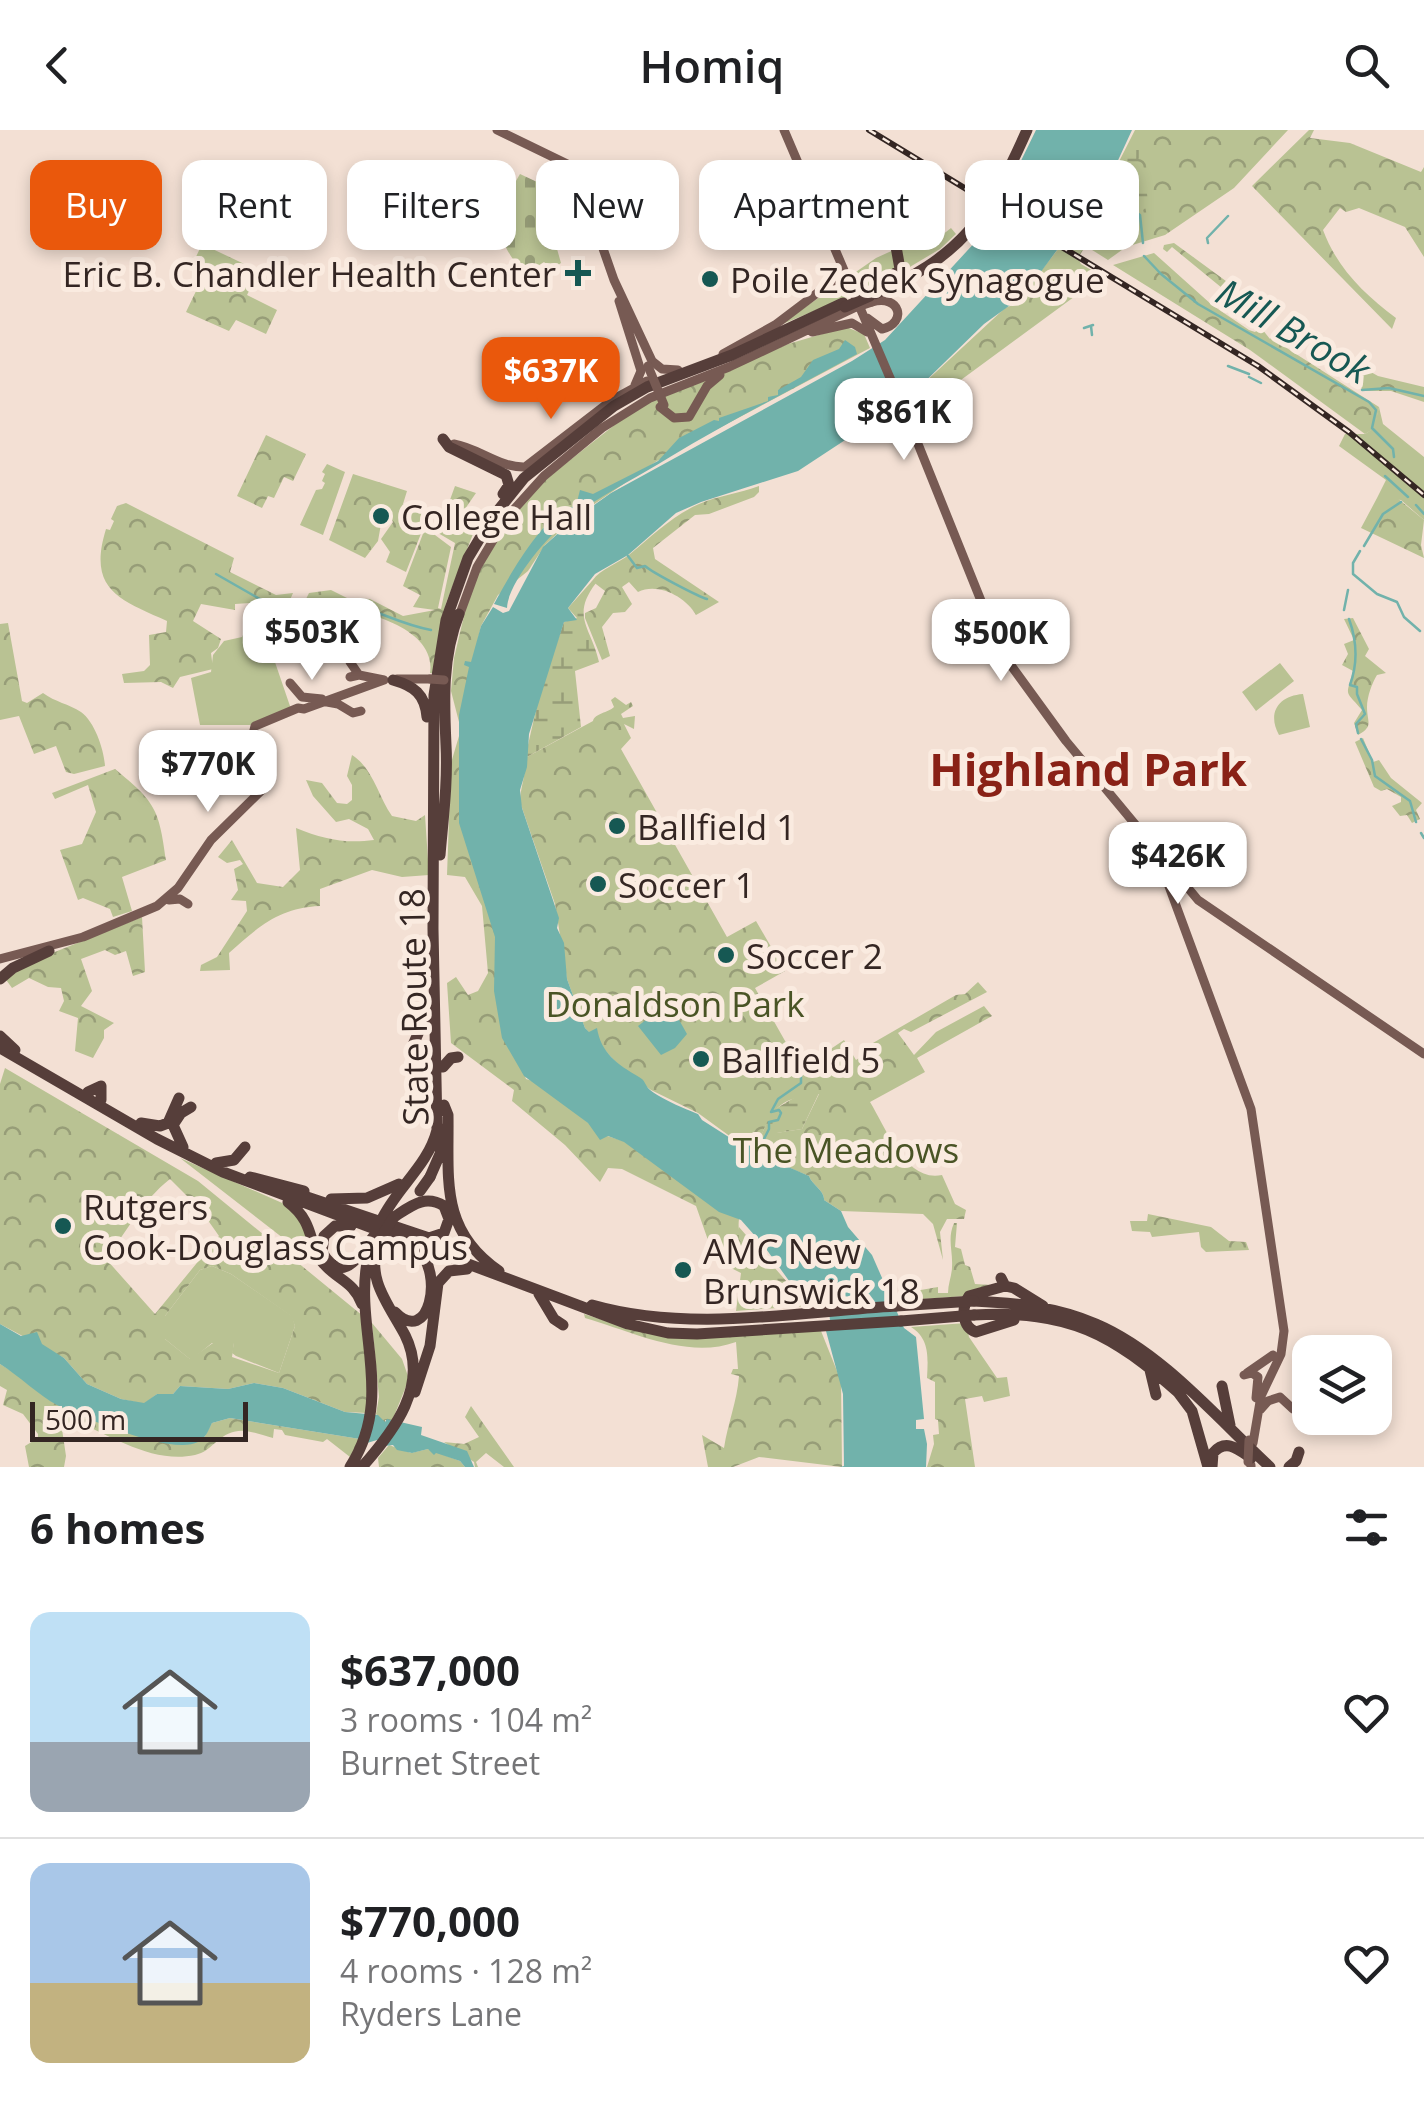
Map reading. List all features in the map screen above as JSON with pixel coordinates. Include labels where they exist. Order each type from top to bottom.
[{"type":"highway","points":[[439,860],[438,710],[445,643],[465,575],[502,511],[550,461],[626,404],[850,308],[920,267],[953,241],[978,209],[1022,130]]},
{"type":"highway","points":[[872,295],[934,265],[972,229],[999,188],[1022,130]]},
{"type":"highway","points":[[872,295],[898,272],[897,250]]},
{"type":"highway","points":[[883,252],[899,260]]},
{"type":"highway","points":[[724,353],[806,319],[850,308]]},
{"type":"highway","points":[[440,642],[454,593],[476,543],[508,496],[546,458],[635,392],[726,357],[806,319]]},
{"type":"highway","points":[[433,840],[433,712],[448,600],[476,532],[508,485],[506,475],[449,446],[448,441]]},
{"type":"highway","points":[[501,496],[538,459]]},
{"type":"highway","points":[[439,860],[446,744],[444,680],[450,641],[460,614]]},
{"type":"highway","points":[[389,680],[416,690],[426,704],[433,840]]},
{"type":"highway","name":"State Route 18","points":[[368,1458],[374,1399],[365,1271],[399,1190],[423,1162],[435,1140],[439,1119],[433,840]]},
{"type":"highway","name":"State Route 18","points":[[388,1219],[430,1177],[443,1140],[439,860]]},
{"type":"highway","points":[[418,928],[432,928]]},
{"type":"highway","points":[[0,979],[13,968],[49,951]]},
{"type":"highway","points":[[414,1037],[435,989]]},
{"type":"highway","points":[[0,1041],[88,1092],[101,1086],[101,1100],[183,1146],[379,1238]]},
{"type":"highway","points":[[0,1041],[185,1154],[610,1310],[664,1318],[721,1318],[974,1301],[1051,1313],[1096,1328],[1139,1358],[1153,1376],[1156,1395],[1160,1386],[1206,1394]]},
{"type":"highway","points":[[443,1066],[458,1056]]},
{"type":"highway","points":[[141,1123],[168,1123],[179,1098]]},
{"type":"highway","points":[[444,1106],[448,1115],[450,1204]]},
{"type":"highway","points":[[183,1146],[173,1124],[191,1107]]},
{"type":"highway","points":[[216,1162],[235,1160],[246,1147],[240,1162],[248,1176],[331,1199],[356,1200],[391,1189],[423,1162]]},
{"type":"highway","points":[[388,1219],[398,1196],[414,1184],[436,1186],[450,1204],[472,1248],[499,1271]]},
{"type":"highway","points":[[283,1193],[429,1238],[442,1234],[450,1219],[444,1206],[431,1200],[415,1203],[388,1219]]},
{"type":"highway","points":[[283,1193],[304,1218],[323,1263],[355,1290],[368,1328]]},
{"type":"highway","points":[[379,1238],[346,1266],[332,1264],[322,1252],[325,1234],[337,1226],[410,1244],[573,1306],[654,1331],[724,1333],[1051,1313]]},
{"type":"highway","points":[[379,1238],[374,1264],[377,1285],[400,1318],[411,1321],[429,1317]]},
{"type":"highway","points":[[410,1244],[424,1256],[430,1271],[429,1317]]},
{"type":"highway","points":[[430,1271],[439,1263],[446,1274]]},
{"type":"highway","points":[[402,1412],[421,1378],[438,1334],[422,1326],[429,1317],[436,1287],[456,1269],[476,1269]]},
{"type":"highway","points":[[1051,1313],[980,1332],[972,1331],[965,1321],[966,1300],[972,1293],[999,1282],[1071,1323],[1083,1341],[1112,1317],[1118,1335],[1157,1362]]},
{"type":"highway","name":"State Route 18","points":[[350,1467],[368,1458],[402,1412],[412,1388],[413,1360],[407,1339],[377,1285]]},
{"type":"highway","points":[[536,1292],[560,1324],[563,1325],[556,1316],[557,1307],[573,1306]]},
{"type":"highway","points":[[1150,1342],[1157,1362],[1192,1411],[1210,1467]]},
{"type":"highway","points":[[1222,1386],[1226,1418],[1247,1440],[1255,1464]]},
{"type":"highway","points":[[1177,1388],[1247,1440]]},
{"type":"highway","points":[[1177,1388],[1255,1464]]},
{"type":"highway","points":[[1210,1467],[1213,1453],[1222,1446],[1231,1446],[1255,1464],[1278,1467]]},
{"type":"highway","points":[[1288,1467],[1299,1452]]},
{"type":"highway","points":[[1288,1467],[1302,1467]]},
{"type":"main road","points":[[497,130],[592,176],[598,234],[662,406],[674,418],[688,418],[710,382],[741,362],[850,308]]},
{"type":"main road","points":[[786,130],[824,211],[845,272],[850,308],[872,340],[1002,653],[1064,739],[1204,906],[1424,1054]]},
{"type":"main road","points":[[625,392],[724,353],[776,325],[845,272]]},
{"type":"main road","points":[[850,308],[876,327],[894,324],[898,315],[894,304],[872,295]]},
{"type":"main road","points":[[623,305],[655,364],[678,370]]},
{"type":"main road","points":[[448,441],[514,467],[524,467],[638,383],[641,372],[623,305]]},
{"type":"main road","points":[[776,344],[848,323],[860,326],[872,340]]},
{"type":"main road","points":[[636,324],[646,366]]},
{"type":"main road","points":[[446,744],[449,677],[460,614],[471,580],[504,520],[544,476],[630,408],[741,362]]},
{"type":"main road","points":[[662,406],[679,416],[692,410],[692,393],[678,386]]},
{"type":"main road","points":[[350,662],[354,683]]},
{"type":"main road","points":[[354,683],[389,680]]},
{"type":"main road","points":[[157,906],[176,890],[211,840],[268,784],[252,734],[254,728],[301,705],[323,701],[354,683],[444,680]]},
{"type":"main road","points":[[290,682],[302,697],[338,704],[355,714],[361,711]]},
{"type":"main road","points":[[1163,859],[1163,871],[1252,1114],[1282,1331],[1247,1440]]},
{"type":"main road","points":[[0,961],[49,951],[175,898],[188,904]]},
{"type":"main road","points":[[0,961],[67,942]]},
{"type":"main road","points":[[1255,1412],[1259,1378],[1244,1375],[1277,1354]]},
{"type":"main road","points":[[1255,1412],[1266,1402],[1286,1396],[1292,1407]]},
{"type":"green space","points":[[1135,130],[1288,130],[1234,188],[1165,235],[1139,243],[1139,160],[1120,160]]},
{"type":"green space","points":[[1138,130],[1152,130],[1139,160],[1123,160]]},
{"type":"green space","points":[[1309,130],[1314,130],[1310,138],[1350,143],[1421,172],[1424,167],[1424,257],[1405,227],[1359,208],[1346,212],[1340,208],[1323,230],[1353,279],[1396,318],[1392,329],[1252,186]]},
{"type":"green space","points":[[1139,168],[1147,194],[1148,206],[1139,213]]},
{"type":"green space","points":[[520,174],[536,181],[536,250],[557,250],[561,263],[552,269],[544,262],[525,274],[507,250],[516,250],[516,182]]},
{"type":"green space","points":[[951,228],[956,234],[945,244],[945,233]]},
{"type":"green space","points":[[1174,243],[1230,284],[1255,311],[1275,314],[1262,329],[1270,339],[1279,331],[1285,340],[1282,345],[1379,407],[1375,428],[1365,434],[1250,350],[1113,265],[1154,253],[1212,305],[1249,330],[1255,332],[1260,328],[1261,320],[1172,247],[1167,252],[1163,249],[1164,245]]},
{"type":"green space","points":[[199,250],[215,250],[259,271],[247,295],[277,310],[266,334],[236,320],[229,331],[186,312],[208,266],[195,259]]},
{"type":"green space","points":[[894,250],[938,250],[888,280],[778,326]]},
{"type":"green space","points":[[1057,250],[1083,250],[1078,258],[1081,264],[1100,275],[935,399],[923,384],[1005,308],[1015,304]]},
{"type":"green space","points":[[1092,250],[1122,250],[1108,260]]},
{"type":"green space","points":[[846,327],[864,334],[870,348],[657,461],[574,518],[545,545],[528,571],[498,595],[481,626],[459,722],[451,691],[467,603],[477,574],[502,527],[531,491],[636,408],[788,344]]},
{"type":"green space","points":[[1362,367],[1378,376],[1424,387],[1424,402],[1391,391],[1364,391],[1360,387]]},
{"type":"green space","points":[[1379,407],[1383,424],[1424,457],[1424,520],[1401,500],[1377,498],[1386,480],[1339,446],[1345,434],[1365,434],[1374,428]]},
{"type":"green space","points":[[266,435],[306,454],[293,481],[284,477],[274,498],[268,496],[262,508],[237,496]]},
{"type":"green space","points":[[327,464],[345,472],[323,535],[300,525],[316,490],[325,483],[322,472]]},
{"type":"green space","points":[[353,474],[407,491],[403,504],[429,513],[406,572],[386,562],[390,552],[381,539],[393,522],[386,510],[376,507],[372,520],[381,524],[378,541],[365,558],[329,540]]},
{"type":"green space","points":[[455,486],[476,493],[456,522],[473,534],[446,603],[433,673],[422,645],[411,634],[380,618],[331,607],[326,615],[297,617],[309,593],[331,590],[347,598],[370,599],[403,616],[435,610],[413,607],[420,595],[403,586],[429,518],[435,535],[451,547],[438,608],[441,609],[455,543],[438,533],[434,514],[447,508]]},
{"type":"green space","points":[[759,486],[754,497],[709,514],[695,515],[653,548],[655,559],[719,602],[696,615],[686,602],[671,593],[654,589],[638,592],[629,582],[622,587],[632,604],[625,612],[613,613],[602,627],[610,656],[602,660],[585,613],[596,608],[605,591],[592,581],[689,509]]},
{"type":"green space","points":[[1396,497],[1424,520],[1424,558],[1361,528],[1377,498]]},
{"type":"green space","points":[[126,503],[234,558],[230,572],[276,595],[293,593],[271,644],[270,629],[251,619],[250,603],[235,604],[235,610],[201,604],[193,621],[221,639],[211,653],[213,669],[180,677],[173,688],[161,682],[124,683],[122,674],[144,671],[150,665],[149,635],[166,632],[167,621],[122,599],[105,579],[101,550],[106,529],[110,530],[117,506]]},
{"type":"green space","points":[[592,581],[596,583],[588,595],[584,614],[599,662],[575,671],[581,727],[525,758],[541,688],[564,622],[577,618],[568,608]]},
{"type":"green space","points":[[1353,618],[1369,649],[1365,656],[1386,673],[1377,675],[1373,682],[1367,703],[1368,726],[1358,735],[1354,723],[1362,710],[1348,693],[1353,671],[1342,665],[1348,654],[1344,644],[1354,640],[1344,619]]},
{"type":"green space","points":[[249,621],[264,630],[291,709],[251,725],[200,725],[191,678],[211,672],[213,655],[224,641],[242,637]]},
{"type":"green space","points":[[8,623],[22,701],[27,703],[43,693],[81,712],[98,737],[105,766],[74,774],[66,772],[56,746],[34,754],[19,716],[0,720],[0,624]]},
{"type":"green space","points":[[1280,663],[1294,681],[1256,711],[1242,692]]},
{"type":"green space","points":[[1303,694],[1310,727],[1279,735],[1274,720],[1277,707],[1287,698]]},
{"type":"green space","name":"Donaldson Park","points":[[615,697],[633,706],[621,714],[623,718],[635,716],[634,729],[624,724],[631,738],[621,749],[727,937],[756,921],[785,971],[755,988],[801,1069],[844,1040],[856,1060],[868,1052],[866,1047],[956,995],[965,994],[978,982],[987,992],[911,1032],[904,1029],[898,1033],[914,1055],[936,1032],[984,1006],[992,1016],[917,1058],[925,1072],[870,1102],[898,1151],[918,1171],[942,1175],[955,1204],[966,1210],[964,1219],[947,1219],[940,1232],[943,1260],[933,1224],[923,1214],[841,1211],[824,1200],[809,1176],[779,1159],[772,1140],[776,1133],[802,1129],[819,1094],[793,1099],[777,1108],[756,1147],[735,1140],[698,1113],[651,1090],[622,1069],[585,1028],[567,979],[555,904],[520,796],[525,758],[614,707],[611,700]]},
{"type":"green space","points":[[459,736],[505,971],[497,994],[526,1079],[536,1082],[604,1135],[630,1143],[739,1219],[742,1241],[760,1279],[761,1309],[736,1311],[741,1273],[715,1260],[696,1206],[622,1169],[608,1168],[600,1182],[565,1145],[512,1101],[514,1090],[451,1043],[447,983],[456,977],[468,995],[478,991],[488,973],[482,906],[465,877],[447,875],[451,763]]},
{"type":"green space","points":[[1363,738],[1373,762],[1379,760],[1391,778],[1422,803],[1416,810],[1420,819],[1412,823],[1407,815],[1400,816],[1392,806],[1401,802],[1401,797],[1374,787],[1355,742]]},
{"type":"green space","points":[[352,755],[370,775],[392,816],[416,821],[425,815],[429,875],[402,877],[372,870],[320,889],[320,906],[293,910],[270,920],[229,953],[230,970],[200,971],[201,965],[217,957],[247,911],[246,901],[231,900],[238,890],[234,869],[243,864],[240,860],[227,863],[218,857],[232,840],[257,883],[283,887],[300,870],[296,828],[334,840],[374,840],[368,829],[349,819],[336,822],[313,796],[306,780],[322,783],[337,803],[347,804],[352,800],[352,785],[347,776]]},
{"type":"green space","points":[[115,769],[153,807],[166,860],[122,877],[132,911],[113,917],[110,909],[83,898],[78,900],[60,850],[82,844],[96,812],[88,785],[55,799],[52,793]]},
{"type":"green space","points":[[142,917],[145,972],[133,976],[126,951],[115,955],[105,950],[81,959],[92,991],[81,1006],[114,1023],[104,1030],[93,1058],[75,1051],[78,1018],[59,1011],[64,1001],[61,988],[29,978],[12,988],[4,977],[20,966]]},
{"type":"green space","name":"Rutgers Cook-Douglass Campus","points":[[5,1068],[198,1181],[363,1316],[367,1413],[345,1412],[283,1388],[254,1383],[228,1389],[180,1386],[173,1394],[157,1394],[144,1404],[121,1399],[87,1384],[64,1358],[0,1324],[0,1084]],"holes":[[[170,1179],[200,1209],[219,1236],[155,1314],[106,1259],[143,1207]],[[212,1266],[231,1274],[291,1316],[295,1326],[279,1373],[232,1357],[234,1343],[228,1339],[213,1343],[190,1359],[165,1339],[165,1316],[200,1270]]]},
{"type":"green space","points":[[807,1090],[819,1093],[802,1129],[777,1133],[773,1145],[781,1162],[777,1162],[756,1147],[772,1111]]},
{"type":"green space","points":[[180,1158],[289,1206],[303,1221],[319,1266]]},
{"type":"green space","points":[[1148,1214],[1211,1227],[1229,1241],[1246,1242],[1249,1250],[1206,1252],[1201,1247],[1199,1232],[1152,1237],[1150,1232],[1132,1231],[1130,1221],[1147,1221]]},
{"type":"green space","points":[[954,1223],[955,1247],[961,1249],[975,1284],[991,1285],[966,1296],[893,1301],[892,1295],[938,1287],[938,1293],[948,1293]]},
{"type":"green space","points":[[739,1227],[801,1298],[819,1298],[825,1305],[761,1309],[758,1275],[737,1235]]},
{"type":"green space","points":[[212,1266],[231,1274],[292,1316],[295,1326],[279,1373],[236,1356],[232,1353],[234,1343],[212,1343],[191,1360],[165,1339],[165,1316],[200,1270]]},
{"type":"green space","points":[[584,1314],[638,1331],[821,1331],[841,1381],[842,1467],[759,1457],[733,1467],[708,1467],[702,1435],[724,1448],[738,1385],[739,1376],[731,1374],[738,1369],[736,1342],[717,1347],[679,1346],[585,1318]]},
{"type":"green space","points":[[372,1323],[402,1359],[409,1379],[392,1421],[385,1423],[376,1414],[379,1397]]},
{"type":"green space","points":[[966,1323],[969,1337],[997,1378],[1007,1377],[1010,1396],[984,1402],[982,1396],[965,1399],[975,1467],[927,1467],[933,1435],[939,1434],[935,1382],[927,1378],[925,1343],[911,1327]]},
{"type":"green space","points":[[0,1364],[54,1403],[204,1438],[212,1423],[230,1418],[360,1439],[350,1457],[327,1439],[323,1442],[285,1435],[274,1429],[273,1438],[236,1431],[201,1453],[164,1456],[76,1421],[62,1429],[64,1467],[29,1467],[25,1446],[38,1434],[23,1414],[3,1405],[7,1390],[0,1386]]},
{"type":"green space","points":[[471,1406],[514,1467],[504,1467],[486,1453],[475,1467],[474,1462],[444,1442],[464,1444],[479,1437],[465,1417]]},
{"type":"green space","points":[[389,1445],[411,1453],[428,1449],[460,1461],[465,1467],[379,1467],[378,1458]]},
{"type":"water","points":[[1036,130],[1132,130],[1118,160],[1021,160]]},
{"type":"water","points":[[968,250],[1057,250],[1023,296],[984,324],[906,400],[798,471],[676,513],[628,555],[595,574],[568,608],[577,620],[564,622],[529,734],[527,767],[520,790],[522,808],[559,918],[557,928],[564,943],[567,979],[585,1028],[589,1032],[597,1028],[611,1057],[641,1078],[653,1092],[698,1114],[735,1141],[762,1148],[777,1162],[809,1176],[824,1200],[841,1211],[848,1227],[872,1255],[904,1328],[916,1337],[924,1419],[916,1420],[916,1429],[924,1429],[926,1467],[840,1467],[844,1466],[843,1394],[826,1331],[830,1320],[828,1305],[822,1296],[797,1292],[741,1220],[719,1212],[624,1142],[608,1136],[600,1140],[588,1123],[524,1076],[502,1038],[494,991],[495,937],[459,823],[459,715],[469,667],[464,665],[465,661],[471,662],[481,626],[493,607],[503,613],[509,611],[543,547],[573,520],[611,493],[885,340]]},
{"type":"water","points":[[845,340],[855,347],[857,354],[578,513],[529,562],[514,586],[507,608],[494,604],[540,532],[576,506],[580,490],[593,494],[658,461],[679,438],[714,420],[768,401],[768,397],[778,395],[778,390],[801,377],[813,360],[839,349]]},
{"type":"water","points":[[664,1006],[674,1011],[687,1034],[675,1048],[661,1055],[638,1026]]},
{"type":"water","points":[[0,1324],[21,1336],[37,1332],[42,1344],[64,1358],[87,1384],[121,1399],[144,1403],[157,1394],[173,1394],[180,1386],[228,1389],[254,1383],[283,1388],[345,1412],[378,1415],[385,1422],[387,1419],[422,1427],[421,1435],[467,1451],[474,1467],[434,1455],[428,1449],[412,1453],[377,1440],[367,1443],[230,1418],[212,1423],[201,1440],[186,1445],[128,1434],[57,1405],[0,1364]]},
{"type":"waterway","name":"Mill Brook","points":[[1139,214],[1143,243]]},
{"type":"waterway","points":[[1208,243],[1207,238],[1228,216]]},
{"type":"waterway","name":"Mill Brook","points":[[1144,256],[1198,304],[1369,402],[1376,410],[1372,428],[1393,449],[1394,457]]},
{"type":"waterway","points":[[1084,328],[1093,325]]},
{"type":"waterway","points":[[1091,326],[1092,335]]},
{"type":"waterway","points":[[1228,366],[1249,374]]},
{"type":"waterway","points":[[1249,377],[1261,383]]},
{"type":"waterway","points":[[1362,390],[1389,388],[1424,396]]},
{"type":"waterway","name":"Mill Brook","points":[[1385,476],[1408,497]]},
{"type":"waterway","name":"Mill Brook","points":[[1364,546],[1383,514],[1401,502]]},
{"type":"waterway","points":[[1416,505],[1424,514]]},
{"type":"waterway","name":"Mill Brook","points":[[1360,551],[1353,563],[1353,574],[1377,594],[1397,602],[1404,617],[1420,631]]},
{"type":"waterway","points":[[628,556],[637,568],[645,566],[707,599]]},
{"type":"waterway","points":[[216,574],[272,606],[290,610]]},
{"type":"waterway","points":[[1344,610],[1348,590]]},
{"type":"waterway","points":[[301,607],[320,603],[353,605],[431,630]]},
{"type":"waterway","points":[[1349,619],[1356,652],[1350,685],[1357,687],[1365,714],[1356,724],[1358,733]]},
{"type":"waterway","points":[[1361,739],[1375,776],[1410,801],[1416,822]]},
{"type":"waterway","points":[[1421,833],[1424,838]]},
{"type":"waterway","points":[[759,1149],[769,1122],[778,1120],[781,1113],[771,1112],[778,1099],[801,1083],[801,1070],[831,1055]]},
{"type":"railway","points":[[869,130],[1258,366],[1349,432],[1424,495]]},
{"type":"place","name":"Eric B. Chandler Health Center","points":[[578,273]]},
{"type":"place","name":"Poile Zedek Synagogue","points":[[710,279]]},
{"type":"place","name":"College Hall","points":[[381,516]]},
{"type":"place","name":"Ballfield 1","points":[[617,826]]},
{"type":"place","name":"Soccer 1","points":[[598,884]]},
{"type":"place","name":"Soccer 2","points":[[726,955]]},
{"type":"place","name":"Ballfield 5","points":[[701,1059]]},
{"type":"place","name":"Rutgers Cook-Douglass Campus","points":[[63,1226]]},
{"type":"place","name":"AMC New Brunswick 18","points":[[683,1270]]},
{"type":"district","name":"Highland Park","points":[[1088,768]]},
{"type":"park label","name":"The Meadows","points":[[846,1149]]}]
